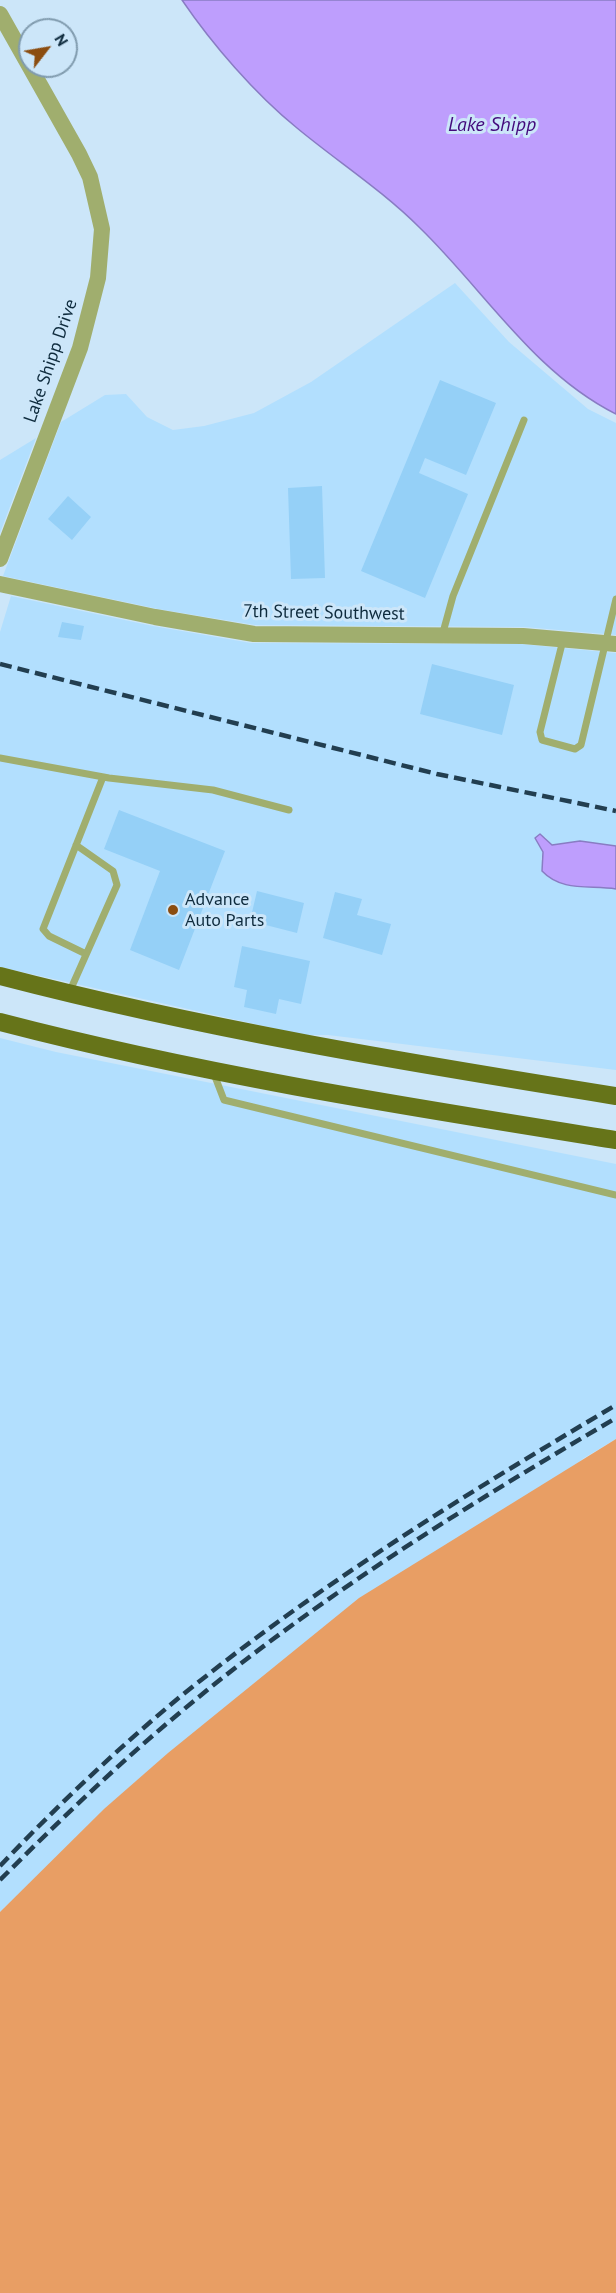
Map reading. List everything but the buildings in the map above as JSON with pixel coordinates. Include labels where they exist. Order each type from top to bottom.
[{"type":"highway","points":[[0,976],[334,1051],[616,1096]]},
{"type":"highway","points":[[0,1022],[213,1072],[340,1096],[616,1140]]},
{"type":"street","name":"Lake Shipp Drive","points":[[0,14],[90,177],[102,229],[98,278],[86,328],[0,559]]},
{"type":"street","name":"7th Street Southwest","points":[[0,584],[155,617],[254,634],[421,633],[442,636],[523,636],[610,644]]},
{"type":"lane","points":[[442,636],[453,596],[524,420]]},
{"type":"lane","points":[[563,639],[540,732],[542,740],[575,749],[580,745],[610,644],[616,599]]},
{"type":"lane","points":[[0,758],[103,777],[213,790],[290,810]]},
{"type":"lane","points":[[86,954],[49,936],[43,929],[103,777]]},
{"type":"lane","points":[[69,993],[117,885],[113,872],[76,845]]},
{"type":"lane","points":[[213,1072],[224,1100],[616,1195]]},
{"type":"shaded area","points":[[455,283],[509,342],[588,409],[616,423],[616,635],[524,627],[255,625],[158,609],[3,576],[61,422],[105,395],[126,394],[147,417],[173,430],[204,426],[254,413],[311,382]]},
{"type":"shaded area","points":[[36,438],[0,533],[0,460]]},
{"type":"shaded area","points":[[11,596],[153,626],[251,643],[521,644],[616,653],[616,846],[552,845],[545,837],[538,844],[543,852],[541,860],[604,887],[616,889],[616,1070],[328,1035],[304,1035],[0,967],[0,632]]},
{"type":"shaded area","points":[[0,1038],[56,1052],[616,1164],[616,1439],[584,1458],[39,1875],[0,1912]]},
{"type":"shaded area","points":[[616,1439],[616,2293],[0,2293],[0,1912],[104,1809],[168,1753],[359,1598]]},
{"type":"water","name":"Lake Shipp","points":[[182,0],[616,0],[616,414],[587,397],[560,376],[511,329],[420,228],[375,189],[281,115],[220,51]]},
{"type":"water","points":[[540,834],[552,845],[580,841],[616,846],[616,889],[567,885],[550,878],[542,871],[543,852],[535,838]]},
{"type":"railway","points":[[0,664],[437,774],[616,811]]},
{"type":"railway","points":[[0,1866],[63,1802],[152,1720],[280,1620],[390,1545],[502,1473],[616,1405]]},
{"type":"railway","points":[[0,1880],[136,1751],[234,1669],[394,1555],[504,1485],[616,1418]]},
{"type":"place","name":"Advance Auto Parts","points":[[173,910]]}]
